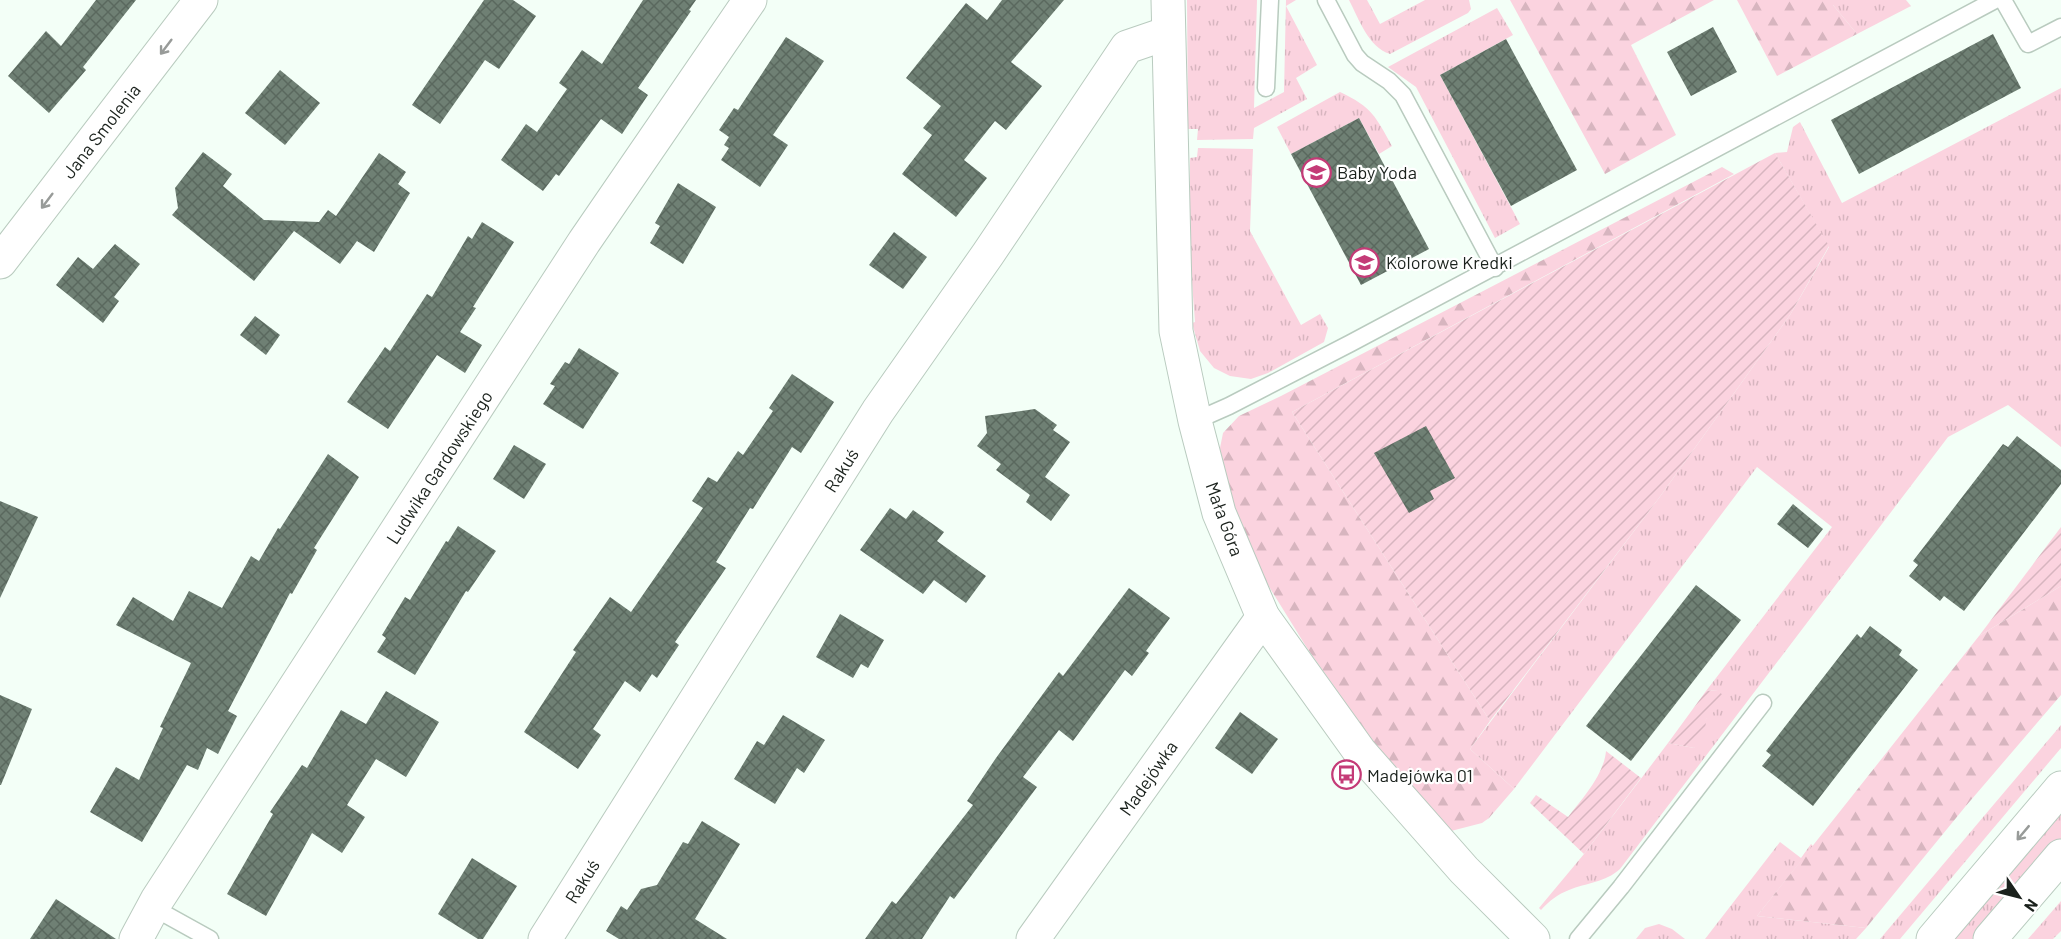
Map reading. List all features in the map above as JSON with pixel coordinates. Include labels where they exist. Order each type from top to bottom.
[{"type":"street","name":"Jana Smolenia","points":[[0,262],[201,0]]},
{"type":"street","name":"Ludwika Gardowskiego","points":[[136,939],[584,242],[750,0]]},
{"type":"street","name":"Mała Góra","points":[[1168,0],[1176,331],[1195,421],[1219,513],[1263,617],[1360,752],[1464,870],[1533,939]]},
{"type":"street","name":"Rakuś","points":[[545,939],[878,411],[988,254],[1127,47],[1168,33]]},
{"type":"street","name":"Madejówka","points":[[1033,939],[1263,617]]},
{"type":"street","points":[[1933,939],[2061,788]]},
{"type":"street","points":[[1990,939],[2061,856]]},
{"type":"lane","points":[[1266,88],[1270,0]]},
{"type":"lane","points":[[1326,0],[1355,55],[1403,95],[1494,268]]},
{"type":"lane","points":[[1195,421],[1250,395],[1494,268],[1995,0]]},
{"type":"lane","points":[[2003,0],[2028,44],[2061,27]]},
{"type":"lane","points":[[1578,939],[1763,703]]},
{"type":"lane","points":[[154,908],[210,939]]},
{"type":"green space","points":[[1187,0],[1257,0],[1254,108],[1284,92],[1286,0],[1296,0],[1286,6],[1317,65],[1296,78],[1307,99],[1254,128],[1253,139],[1197,140],[1198,129],[1188,129]]},
{"type":"green space","points":[[1349,0],[1367,0],[1380,24],[1425,0],[1469,0],[1471,9],[1468,13],[1390,54],[1370,39]]},
{"type":"green space","points":[[1510,0],[1714,0],[1631,45],[1676,135],[1605,174]]},
{"type":"green space","points":[[1737,0],[1833,0],[1833,5],[1857,34],[1777,76]]},
{"type":"green space","points":[[1833,0],[1906,0],[1911,6],[1857,34],[1833,5]]},
{"type":"green space","points":[[1497,8],[1513,35],[1440,75],[1520,224],[1495,238],[1416,87],[1388,67]]},
{"type":"green space","points":[[2061,88],[2061,447],[2008,405],[1948,437],[1620,869],[1602,880],[1561,894],[1541,910],[1539,908],[1584,854],[1668,743],[1694,748],[1718,690],[1706,691],[1832,527],[1757,467],[1514,789],[1470,749],[1659,498],[1790,315],[1829,247],[1775,153],[1787,152],[1793,127],[1800,122],[1842,203]]},
{"type":"green space","points":[[1340,92],[1372,114],[1392,146],[1379,154],[1359,118],[1291,154],[1277,127]]},
{"type":"green space","points":[[1198,148],[1253,149],[1250,231],[1301,325],[1320,314],[1328,328],[1324,342],[1268,373],[1251,379],[1230,376],[1214,368],[1200,351],[1192,323],[1195,322],[1190,256],[1190,158],[1197,157]]},
{"type":"green space","points":[[1775,153],[1829,246],[1790,315],[1659,498],[1490,721],[1292,412]]},
{"type":"green space","points":[[1722,167],[1734,174],[1292,412],[1490,721],[1470,749],[1514,789],[1482,823],[1451,831],[1390,766],[1307,648],[1263,577],[1232,501],[1219,453],[1223,433],[1239,416]]},
{"type":"green space","points":[[2061,527],[2061,586],[1979,636]]},
{"type":"green space","points":[[2061,586],[2061,695],[1866,928],[1757,916],[1979,636]]},
{"type":"green space","points":[[1718,690],[1727,700],[1706,719],[1705,735],[1694,748],[1668,743],[1706,691]]},
{"type":"green space","points":[[2061,725],[2061,748],[1900,939],[1880,939]]},
{"type":"green space","points":[[1606,751],[1641,778],[1584,854],[1530,803],[1536,795],[1568,817],[1597,778]]},
{"type":"green space","points":[[2061,809],[2061,844],[1980,939],[1950,939]]},
{"type":"green space","points":[[1780,842],[1801,858],[1811,844],[1813,846],[1757,916],[1866,928],[1856,939],[1705,939]]},
{"type":"green space","points":[[2061,901],[2061,931],[2053,939],[2028,939]]},
{"type":"green space","points":[[1659,924],[1672,929],[1685,939],[1636,939],[1645,928]]},
{"type":"building","points":[[96,0],[136,0],[83,67],[86,70],[49,113],[8,76],[46,31],[61,46]]},
{"type":"building","points":[[484,0],[513,0],[536,16],[499,69],[485,60],[440,124],[412,105]]},
{"type":"building","points":[[643,0],[696,0],[689,10],[691,11],[638,88],[648,95],[622,134],[601,119],[559,176],[556,174],[543,191],[501,160],[526,124],[537,132],[567,89],[559,83],[582,50],[602,64]]},
{"type":"building","points":[[1002,0],[1064,0],[1011,62],[1042,86],[1006,130],[995,121],[964,160],[987,178],[956,217],[902,174],[932,135],[923,128],[941,106],[906,78],[966,3],[987,20]]},
{"type":"building","points":[[1713,27],[1737,72],[1691,96],[1667,52]]},
{"type":"building","points":[[1993,34],[2021,88],[1859,174],[1831,120]]},
{"type":"building","points":[[786,37],[824,61],[773,135],[788,145],[760,187],[721,160],[729,148],[724,145],[729,137],[719,130],[734,108],[738,110]]},
{"type":"building","points":[[1506,39],[1577,170],[1511,206],[1440,75]]},
{"type":"building","points":[[280,70],[320,103],[285,145],[245,113]]},
{"type":"building","points":[[1359,118],[1429,249],[1361,285],[1291,154]]},
{"type":"building","points":[[203,152],[232,174],[223,186],[264,220],[319,222],[328,210],[336,216],[379,153],[406,172],[398,184],[410,193],[374,252],[357,241],[340,264],[294,231],[254,281],[172,215],[178,208],[175,188]]},
{"type":"building","points":[[678,183],[716,207],[683,264],[650,243],[660,226],[655,223]]},
{"type":"building","points":[[482,222],[514,242],[460,332],[482,345],[465,373],[437,355],[388,429],[347,402],[385,347],[390,351],[427,294],[432,297],[468,236],[472,239]]},
{"type":"building","points":[[894,232],[927,257],[903,289],[869,265]]},
{"type":"building","points":[[115,244],[140,264],[114,297],[119,301],[103,323],[56,285],[78,257],[93,269]]},
{"type":"building","points":[[255,316],[280,335],[266,355],[240,335]]},
{"type":"building","points":[[579,348],[619,373],[583,429],[543,404],[555,386],[550,384],[565,362],[569,364]]},
{"type":"building","points":[[792,374],[834,402],[801,453],[792,447],[753,509],[750,508],[716,562],[726,568],[675,642],[679,645],[657,678],[652,674],[640,692],[625,681],[593,729],[601,735],[578,769],[524,732],[576,652],[573,650],[610,597],[631,612],[703,508],[692,501],[708,477],[717,482],[738,451],[743,455],[773,411],[769,408]]},
{"type":"building","points":[[1035,409],[1057,425],[1053,430],[1070,442],[1045,477],[1070,495],[1051,521],[1026,502],[1030,495],[996,470],[1001,464],[977,446],[987,433],[985,416]]},
{"type":"building","points":[[1426,426],[1455,478],[1430,491],[1434,499],[1409,513],[1374,453]]},
{"type":"building","points":[[2017,436],[2061,470],[2061,484],[1964,611],[1944,596],[1940,601],[1909,576],[1918,565],[1913,561],[2003,444],[2008,447]]},
{"type":"building","points":[[514,445],[546,464],[524,499],[493,479]]},
{"type":"building","points":[[328,454],[359,477],[314,548],[317,550],[292,594],[290,593],[228,711],[237,716],[218,754],[207,748],[198,770],[187,765],[142,842],[90,812],[116,767],[139,780],[163,728],[160,727],[191,663],[116,625],[133,597],[173,621],[189,591],[222,608],[251,556],[259,561],[278,528],[280,529]]},
{"type":"building","points":[[0,501],[38,517],[0,598]]},
{"type":"building","points":[[1793,504],[1823,529],[1808,548],[1777,524]]},
{"type":"building","points":[[890,508],[906,519],[913,510],[944,532],[937,541],[986,576],[966,603],[934,580],[923,594],[860,550]]},
{"type":"building","points":[[458,526],[496,551],[468,592],[466,591],[415,675],[377,652],[386,638],[382,635],[405,597],[410,600],[446,541],[448,542]]},
{"type":"building","points":[[1696,585],[1741,620],[1631,761],[1586,726]]},
{"type":"building","points":[[1129,588],[1170,618],[1146,651],[1149,653],[1132,676],[1125,670],[1073,741],[1059,730],[1023,777],[1037,787],[954,899],[950,896],[922,939],[865,939],[892,901],[896,904],[973,805],[967,801],[996,758],[1059,672],[1063,676]]},
{"type":"building","points":[[840,614],[884,640],[868,668],[861,664],[853,678],[816,657]]},
{"type":"building","points":[[1870,626],[1902,650],[1899,655],[1918,670],[1813,806],[1762,766],[1771,755],[1766,751],[1857,634],[1861,638]]},
{"type":"building","points":[[386,691],[439,722],[406,777],[376,759],[347,805],[365,817],[342,853],[312,833],[266,916],[227,894],[273,814],[270,812],[302,765],[307,768],[341,710],[366,724]]},
{"type":"building","points":[[0,695],[32,709],[1,785],[0,785]]},
{"type":"building","points":[[1240,712],[1278,739],[1252,774],[1215,748]]},
{"type":"building","points":[[783,715],[825,740],[804,773],[797,768],[775,804],[734,779],[757,741],[764,745]]},
{"type":"building","points":[[702,821],[740,844],[695,919],[727,939],[619,939],[606,931],[621,906],[627,910],[641,889],[657,885],[683,842],[688,844]]},
{"type":"building","points":[[472,858],[517,886],[483,939],[478,939],[438,914]]},
{"type":"building","points":[[56,899],[116,939],[30,939]]},
{"type":"place","name":"Baby Yoda","points":[[1316,172]]},
{"type":"place","name":"Kolorowe Kredki","points":[[1365,262]]},
{"type":"place","name":"Madejówka 01","points":[[1346,775]]}]
